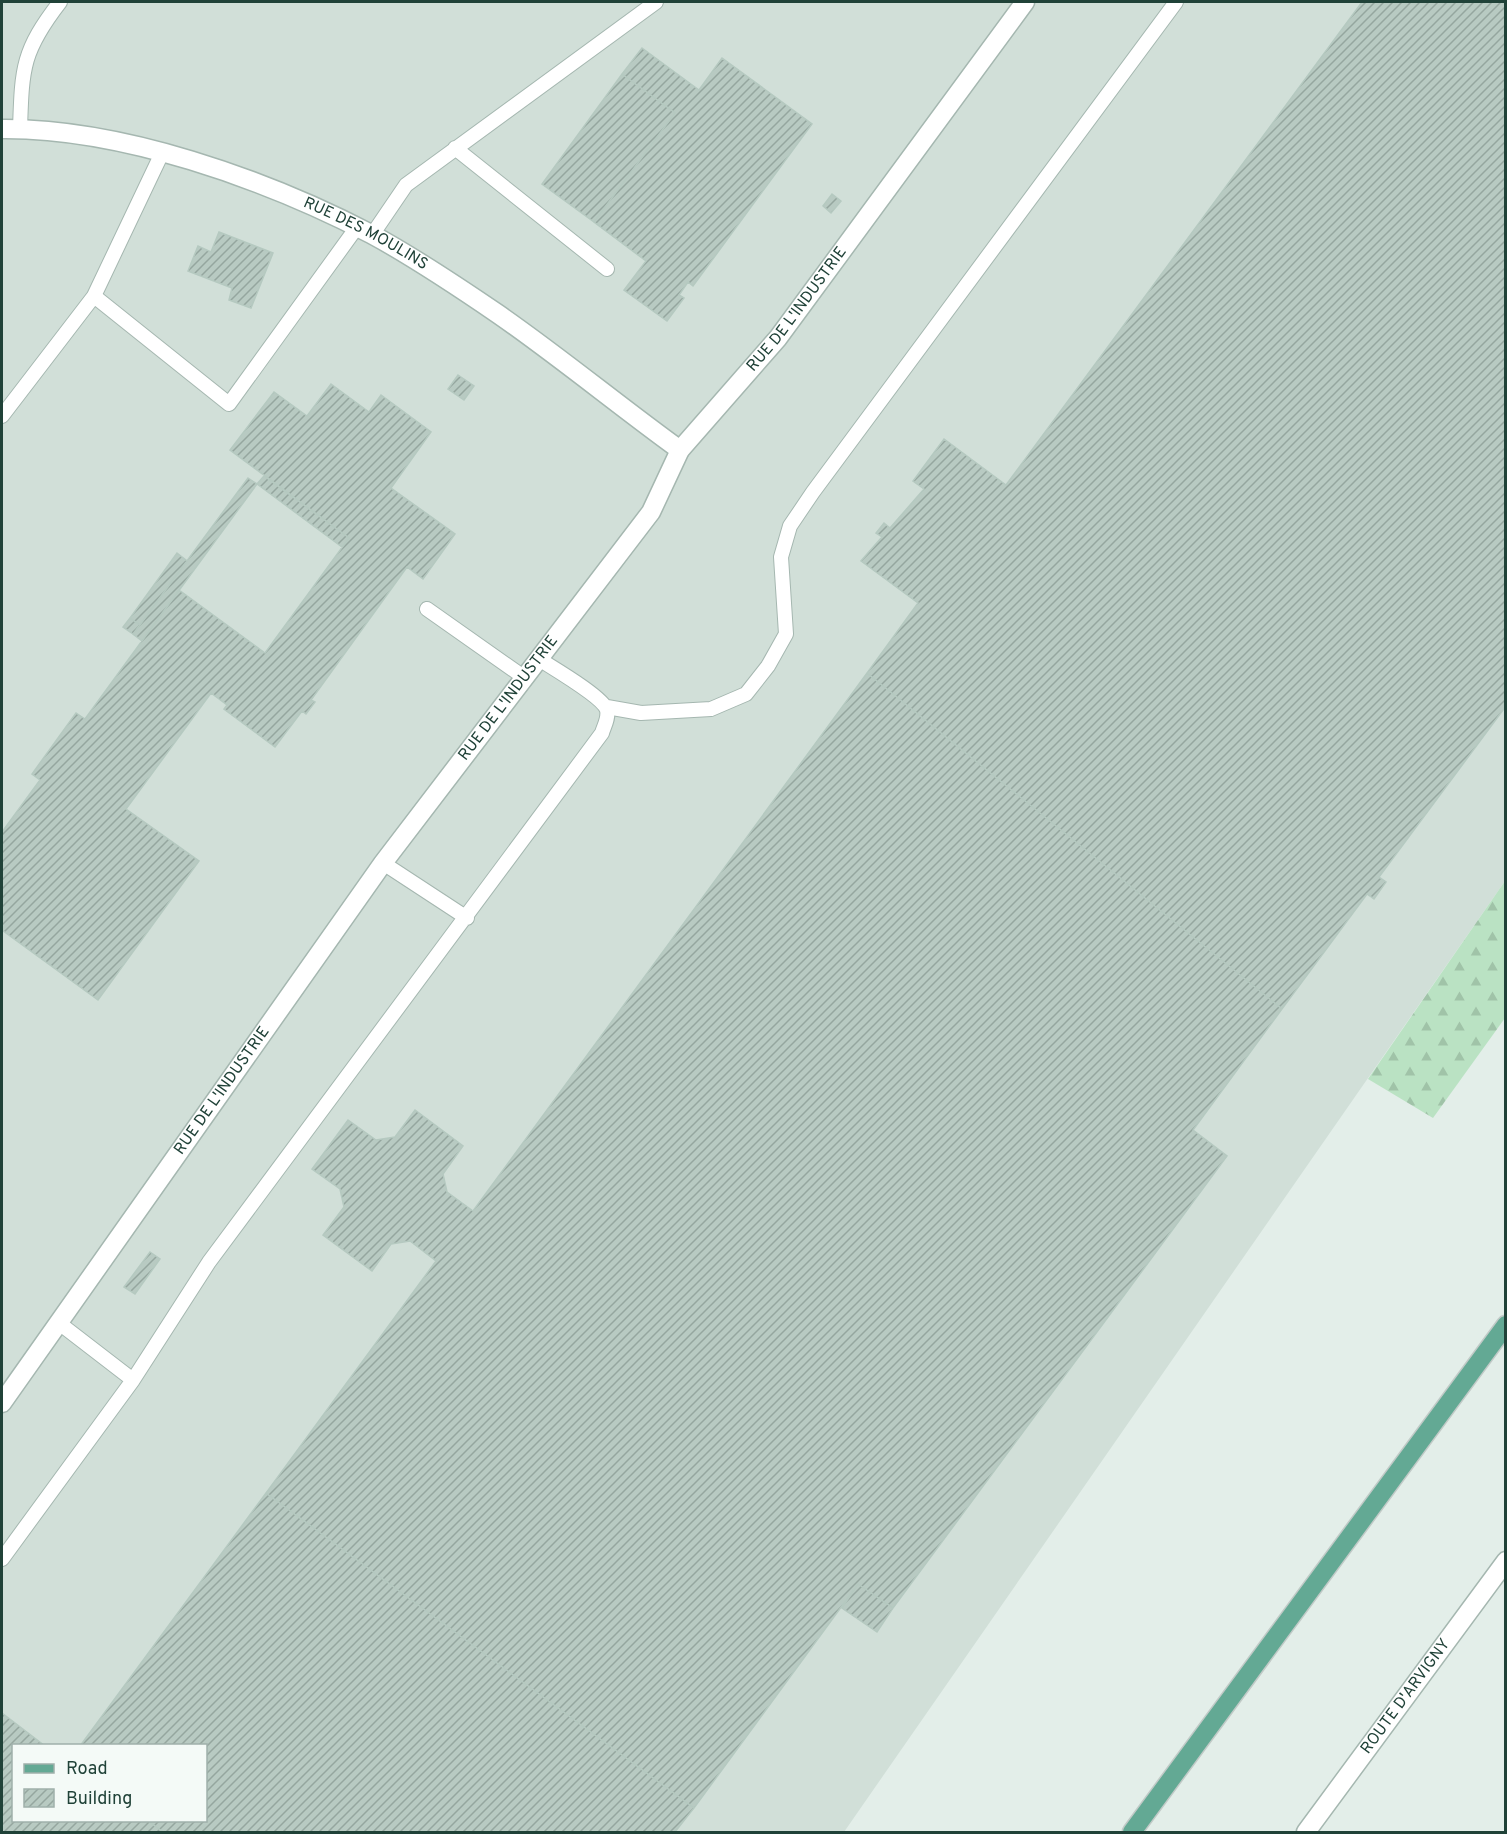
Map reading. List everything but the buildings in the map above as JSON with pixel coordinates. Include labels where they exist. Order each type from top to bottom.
[{"type":"main road","points":[[1132,1833],[1506,1325]]},
{"type":"street","name":"RUE DE L'INDUSTRIE","points":[[2,1403],[383,863],[651,512],[680,450],[778,338],[1025,2]]},
{"type":"street","name":"RUE DES MOULINS","points":[[11,129],[52,131],[142,147],[287,196],[365,231],[498,314],[680,450]]},
{"type":"street","name":"ROUTE D'ARVIGNY","points":[[1306,1833],[1506,1561]]},
{"type":"lane","points":[[11,129],[24,64],[31,45],[60,2]]},
{"type":"lane","points":[[94,296],[229,404],[365,231],[405,185],[656,2]]},
{"type":"lane","points":[[606,707],[641,713],[711,709],[746,694],[768,666],[786,634],[781,557],[790,526],[1176,2]]},
{"type":"lane","points":[[455,148],[607,268]]},
{"type":"lane","points":[[2,416],[94,296],[162,153]]},
{"type":"lane","points":[[427,609],[525,678]]},
{"type":"lane","points":[[2,1559],[133,1380],[209,1262],[326,1103],[467,918],[602,733],[608,716],[606,707],[597,698],[539,658]]},
{"type":"lane","points":[[383,863],[467,918]]},
{"type":"lane","points":[[59,1323],[133,1380]]},
{"type":"shaded area","points":[[2,2],[1505,2],[1505,881],[844,1832],[2,1832]]},
{"type":"green space","points":[[1505,881],[1505,1018],[1433,1118],[1368,1079]]}]
